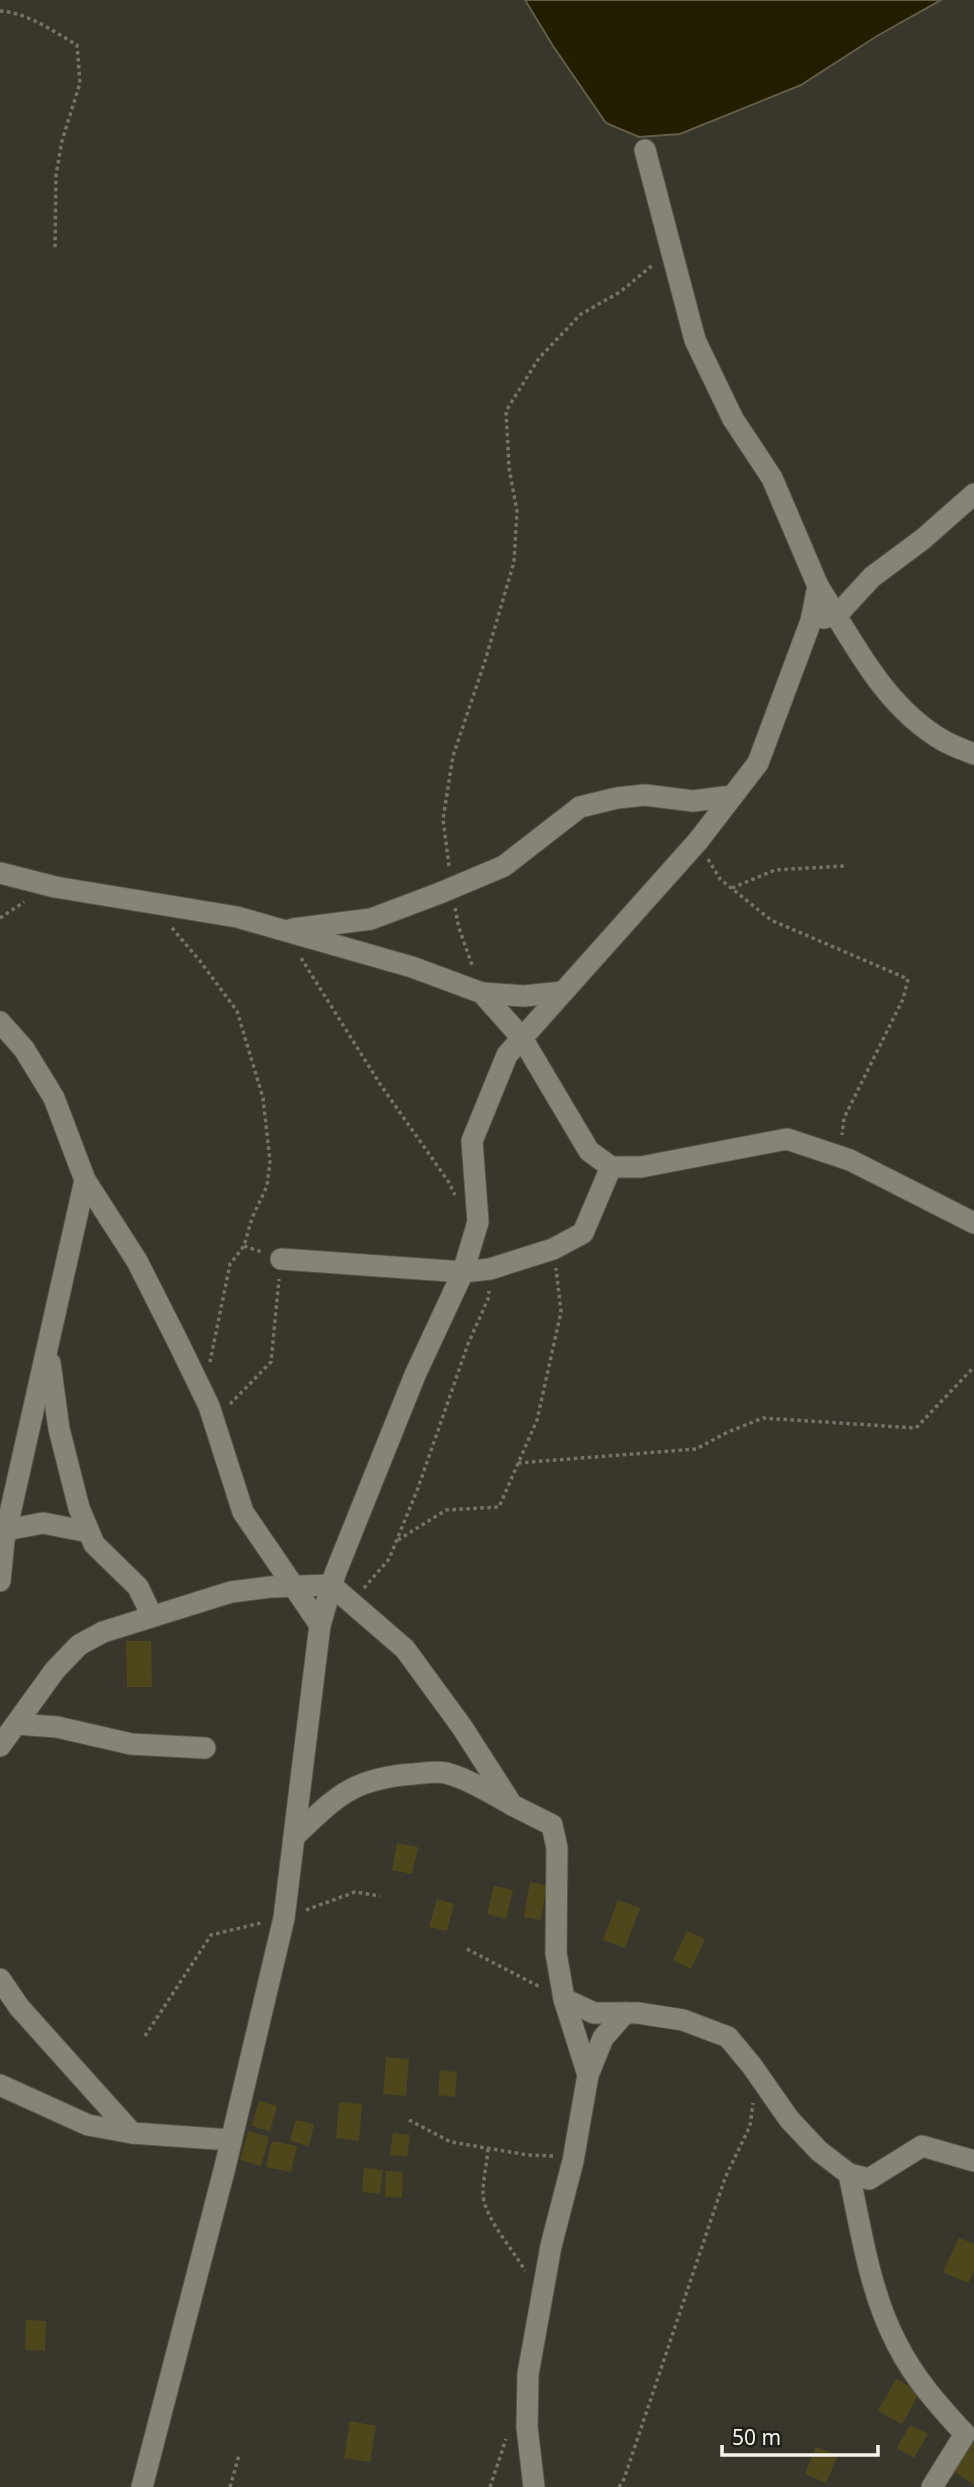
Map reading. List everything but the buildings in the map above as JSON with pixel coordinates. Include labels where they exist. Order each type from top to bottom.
[{"type":"street","points":[[645,150],[695,340],[733,419],[772,478],[818,586],[874,677],[912,717],[944,741],[974,754]]},
{"type":"street","points":[[811,621],[837,615],[872,577],[923,539],[974,494]]},
{"type":"street","points":[[142,2487],[231,2140],[284,1918],[320,1625],[331,1585],[415,1375],[463,1272],[478,1222],[472,1141],[507,1055],[698,841],[758,763],[811,621],[818,586]]},
{"type":"street","points":[[284,930],[371,919],[452,888],[504,866],[580,807],[617,798],[645,795],[692,801],[733,796]]},
{"type":"street","points":[[0,873],[55,887],[237,917],[412,967],[482,993],[524,996],[563,992]]},
{"type":"street","points":[[482,993],[522,1038],[589,1151],[611,1167],[641,1167],[788,1139],[840,1157],[974,1223]]},
{"type":"street","points":[[0,1022],[24,1049],[54,1098],[85,1180],[137,1261],[204,1395],[243,1512],[320,1625]]},
{"type":"street","points":[[281,1259],[463,1272],[490,1269],[553,1249],[583,1233],[611,1167]]},
{"type":"street","points":[[0,1581],[6,1530],[85,1180]]},
{"type":"street","points":[[48,1349],[59,1429],[79,1508],[94,1544],[138,1587],[152,1616]]},
{"type":"street","points":[[6,1530],[43,1523],[89,1532]]},
{"type":"street","points":[[0,1746],[55,1670],[79,1645],[103,1632],[231,1592],[294,1585],[331,1585],[405,1649],[463,1727],[512,1804]]},
{"type":"street","points":[[17,1724],[57,1727],[131,1744],[205,1748]]},
{"type":"street","points":[[294,1837],[337,1796],[366,1782],[396,1775],[443,1772],[464,1779],[552,1825],[557,1848],[556,1952],[564,1999],[588,2075]]},
{"type":"street","points":[[0,1979],[19,2007],[132,2133]]},
{"type":"street","points":[[564,1999],[594,2013],[638,2013],[683,2020],[729,2037],[789,2119],[819,2151],[849,2174],[869,2179],[922,2146],[974,2161]]},
{"type":"street","points":[[534,2487],[527,2427],[528,2374],[551,2246],[575,2151],[588,2075],[603,2038],[625,2013]]},
{"type":"street","points":[[0,2085],[88,2125],[132,2133],[231,2140]]},
{"type":"street","points":[[849,2174],[879,2300],[896,2343],[939,2406],[969,2426],[932,2487]]},
{"type":"path","points":[[0,11],[37,22],[77,44],[80,83],[62,141],[56,175],[55,249]]},
{"type":"path","points":[[482,993],[459,928],[443,820],[453,756],[514,562],[517,511],[509,468],[506,411],[539,358],[581,314],[620,292],[671,250]]},
{"type":"path","points":[[698,841],[720,879],[771,919],[908,979],[903,999],[844,1118],[840,1157]]},
{"type":"path","points":[[732,888],[775,870],[844,866]]},
{"type":"path","points":[[150,903],[200,961],[237,1011],[263,1098],[270,1161],[267,1185],[252,1218],[244,1245],[230,1264],[204,1395]]},
{"type":"path","points":[[284,930],[380,1084],[448,1181],[459,1204]]},
{"type":"path","points":[[213,1420],[271,1362],[281,1259],[244,1245]]},
{"type":"path","points":[[397,1540],[446,1510],[499,1507],[537,1420],[561,1312],[553,1249]]},
{"type":"path","points":[[351,1602],[389,1559],[397,1540],[468,1344],[488,1299],[490,1269]]},
{"type":"path","points":[[518,1463],[696,1449],[763,1418],[916,1428],[974,1367]]},
{"type":"path","points":[[145,2036],[211,1935],[284,1918],[355,1892],[380,1896]]},
{"type":"path","points":[[467,1950],[564,1999]]},
{"type":"path","points":[[620,2487],[726,2178],[750,2126],[753,2103]]},
{"type":"path","points":[[409,2120],[452,2142],[488,2149],[552,2156],[575,2151]]},
{"type":"path","points":[[488,2149],[482,2196],[496,2230],[514,2251],[541,2301]]},
{"type":"path","points":[[230,2487],[239,2455]]},
{"type":"shaded area","points":[[525,0],[941,0],[877,36],[801,85],[680,134],[639,137],[606,123]]}]
